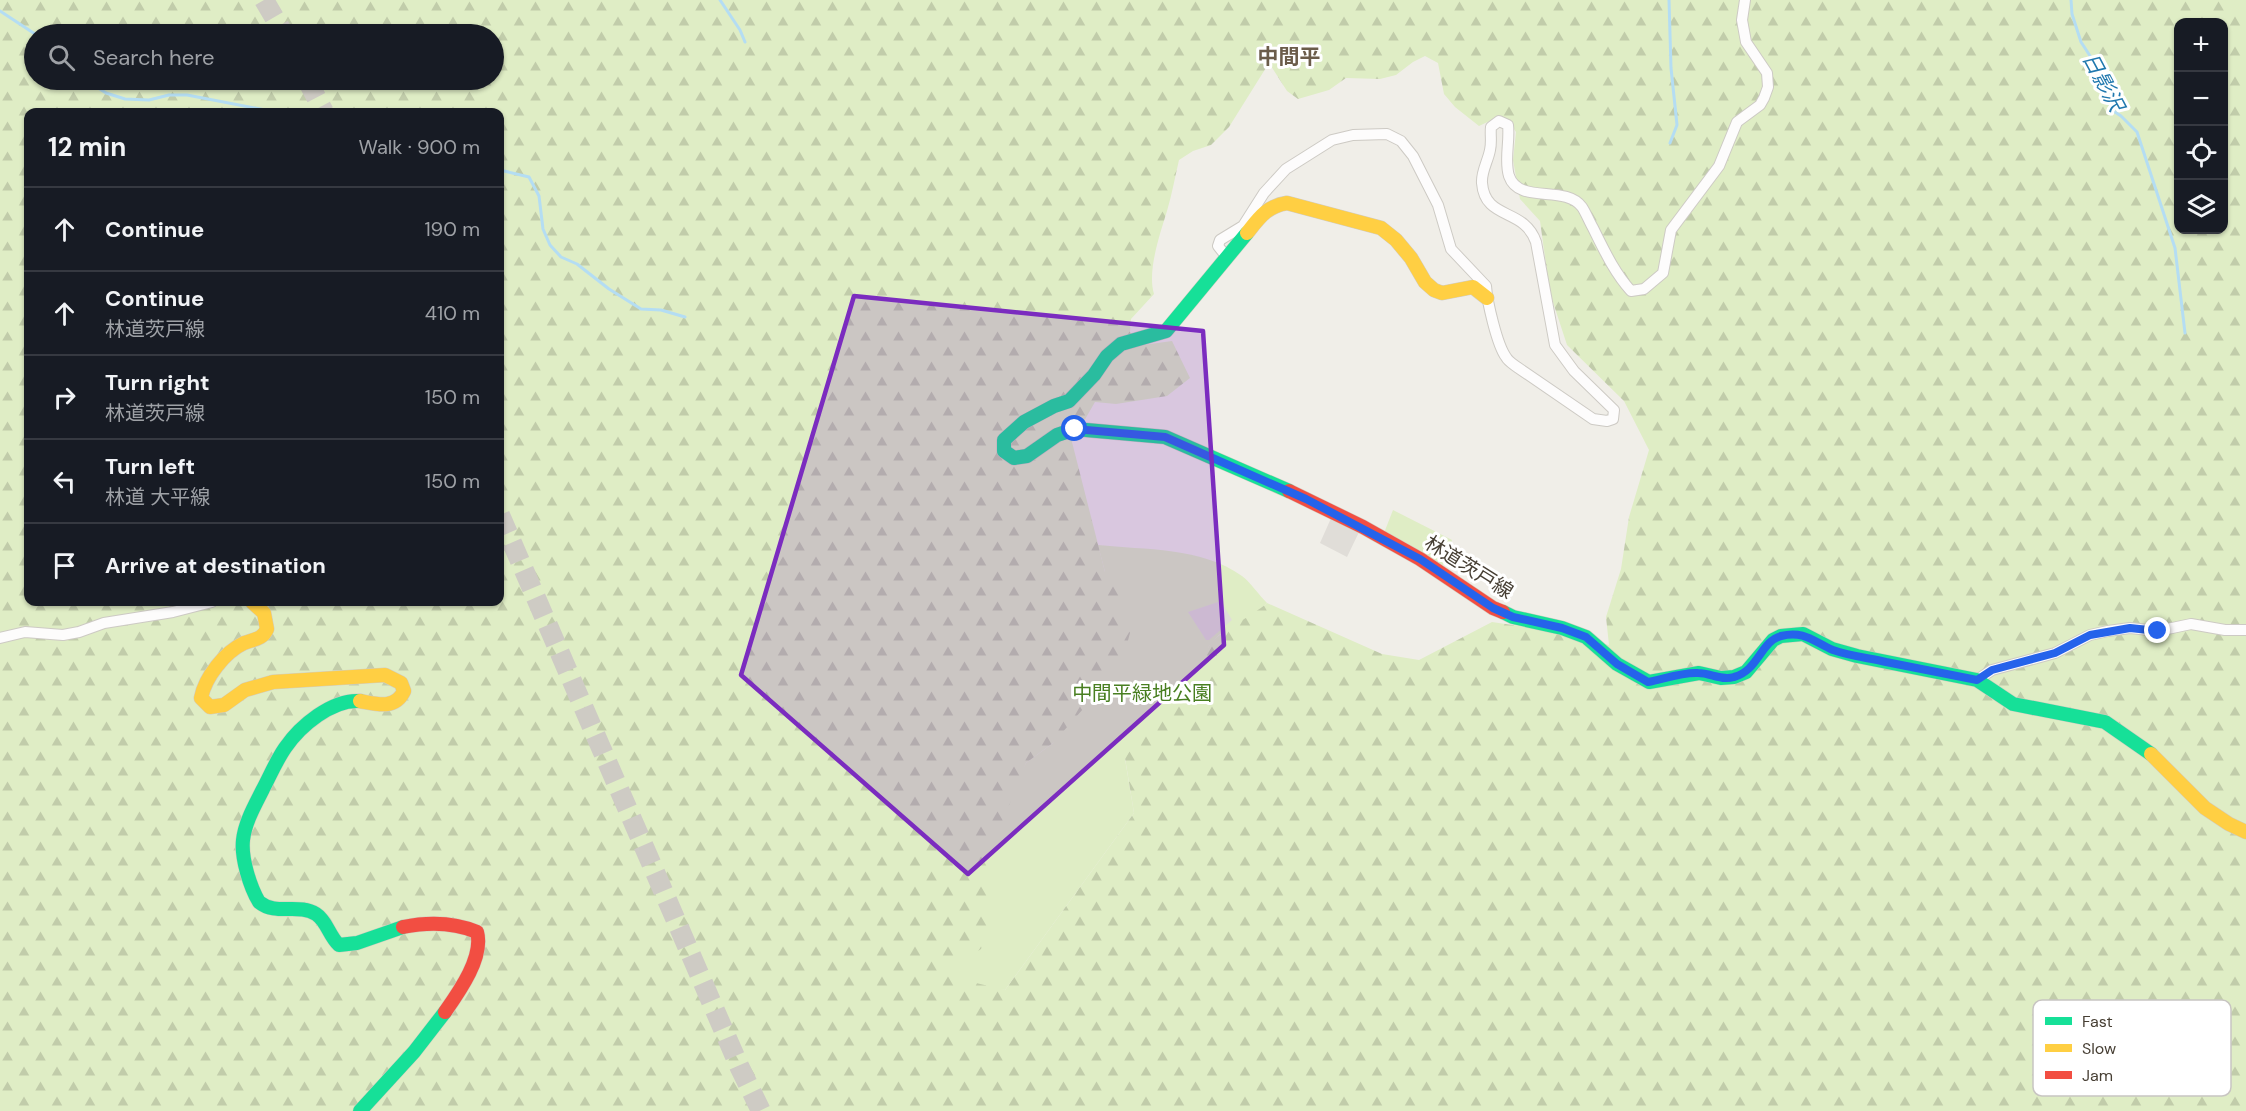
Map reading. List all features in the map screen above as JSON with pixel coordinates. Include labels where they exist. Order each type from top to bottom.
[{"type":"street","points":[[1486,298],[1473,287],[1442,293],[1434,290],[1425,282],[1411,258],[1396,240],[1381,228],[1287,202],[1268,208],[1226,256],[1218,246],[1220,240],[1243,226],[1264,193],[1286,169],[1332,140],[1353,135],[1387,134],[1401,141],[1413,156],[1438,205],[1451,249],[1486,286],[1486,298],[1500,346],[1509,361],[1593,418],[1607,421],[1612,419],[1614,410],[1574,371],[1555,345],[1532,231],[1515,217],[1496,210],[1486,198],[1482,181],[1490,149],[1491,126],[1499,121],[1508,125],[1508,167],[1514,184],[1524,191],[1550,193],[1581,205],[1618,277],[1630,291],[1644,289],[1663,273],[1671,230],[1719,166],[1737,122],[1760,105],[1768,87],[1767,73],[1746,42],[1742,20],[1745,0]]},
{"type":"street","name":"林道茨戸線","points":[[1226,256],[1208,282],[1166,332],[1121,344],[1107,356],[1077,395],[1069,401],[1038,414],[1011,432],[1004,440],[1004,451],[1014,458],[1027,456],[1057,435],[1075,429],[1165,437],[1306,499],[1420,559],[1493,608],[1513,617],[1562,628],[1586,637],[1617,664],[1648,682],[1699,673],[1721,678],[1734,677],[1746,672],[1773,640],[1781,636],[1803,634],[1832,649],[1857,656],[1977,680]]},
{"type":"street","points":[[0,638],[35,631],[63,635],[104,623],[196,606]]},
{"type":"street","points":[[260,606],[266,612],[266,631],[260,639],[245,643],[237,649],[204,683],[201,698],[210,707],[224,705],[245,690],[292,681],[386,675],[400,682],[404,691],[399,701],[393,704],[346,701],[308,726],[285,748],[256,804],[244,835],[243,851],[254,893],[259,901],[266,908],[313,912],[322,917],[333,941],[339,945],[363,942],[397,928],[443,923],[466,926],[477,932],[480,940],[479,952],[459,993],[446,1012],[416,1051],[360,1111]]},
{"type":"street","points":[[2246,630],[2225,630],[2191,624],[2158,631],[2130,628],[2109,631],[2090,635],[2055,653],[1992,670],[1977,680],[2013,704],[2105,722],[2154,756],[2205,808],[2246,832]]},
{"type":"highlighted area","points":[[854,296],[1203,331],[1224,645],[968,874],[741,675]]},
{"type":"green space","points":[[0,0],[2246,0],[2246,1111],[0,1111]],"holes":[[[1425,56],[1438,63],[1444,94],[1455,107],[1479,126],[1496,118],[1508,120],[1516,132],[1513,160],[1520,199],[1540,221],[1550,293],[1567,345],[1624,401],[1649,450],[1629,517],[1621,569],[1606,617],[1609,645],[1553,631],[1492,622],[1419,660],[1382,654],[1267,603],[1213,641],[1208,648],[1203,670],[1167,693],[1125,758],[1134,813],[1005,990],[935,973],[964,961],[981,949],[987,932],[991,891],[991,850],[1026,763],[1053,743],[1121,666],[1130,633],[1117,585],[1105,572],[1072,442],[1095,402],[1116,404],[1167,396],[1190,378],[1172,341],[1143,345],[1130,332],[1131,319],[1154,294],[1152,275],[1155,252],[1179,160],[1193,151],[1211,145],[1229,127],[1269,63],[1287,91],[1298,99],[1329,90],[1346,78],[1380,79],[1396,75]]]},
{"type":"green space","points":[[1393,510],[1452,540],[1442,568],[1384,533]]},
{"type":"green space","name":"中間平緑地公園","points":[[1098,545],[1154,549],[1209,560],[1242,576],[1267,603],[1256,613],[1219,635],[1209,646],[1204,670],[1125,759],[1134,813],[1005,990],[909,983],[1026,763],[1053,743],[1105,572]]},
{"type":"shaded area","points":[[1332,516],[1360,530],[1347,557],[1320,543]]},
{"type":"shaded area","points":[[1221,601],[1232,620],[1209,640],[1206,640],[1188,612]]},
{"type":"waterway","points":[[720,0],[740,30],[745,42]]},
{"type":"waterway","points":[[1669,0],[1671,68],[1677,125],[1670,143]]},
{"type":"waterway","name":"日影沢","points":[[2071,0],[2072,14],[2081,42],[2096,65],[2112,110],[2137,132],[2175,248],[2185,333]]},
{"type":"waterway","points":[[0,11],[24,27]]},
{"type":"waterway","points":[[101,90],[125,99],[149,100],[169,95],[187,95],[255,108]]},
{"type":"waterway","points":[[504,171],[529,177],[539,196],[543,229],[550,245],[561,257],[577,264],[609,289],[641,309],[661,310],[685,317]]},
{"type":"tunnel","points":[[264,0],[278,24]]},
{"type":"tunnel","points":[[312,90],[322,108]]},
{"type":"tunnel","points":[[504,524],[740,1068],[761,1111]]},
{"type":"traffic: fast","points":[[1247,233],[1166,331],[1121,344],[1107,356],[1094,375],[1069,401],[1054,406],[1024,422],[1004,440],[1004,451],[1014,458],[1027,456],[1057,435],[1075,429],[1165,437],[1289,491]]},
{"type":"traffic: fast","points":[[1503,612],[1513,617],[1562,628],[1586,637],[1617,664],[1649,682],[1699,673],[1721,678],[1734,677],[1746,672],[1773,640],[1781,636],[1803,634],[1832,649],[1857,656],[1977,680],[2013,704],[2105,722],[2151,754]]},
{"type":"traffic: fast","points":[[360,701],[339,704],[318,715],[299,731],[285,748],[248,820],[243,840],[245,864],[249,881],[259,902],[273,908],[302,909],[316,914],[339,945],[357,943],[403,927]]},
{"type":"traffic: fast","points":[[360,1111],[414,1052],[445,1012]]},
{"type":"traffic: slow","points":[[1247,233],[1269,210],[1287,203],[1381,228],[1396,240],[1411,258],[1425,282],[1434,290],[1442,293],[1473,287],[1487,298]]},
{"type":"traffic: slow","points":[[256,606],[264,613],[267,629],[260,637],[230,652],[211,674],[201,698],[210,707],[224,705],[245,690],[273,682],[385,675],[401,683],[404,691],[396,701],[391,703],[360,701]]},
{"type":"traffic: slow","points":[[2151,754],[2205,808],[2246,832]]},
{"type":"traffic: jam","points":[[1289,491],[1363,527],[1420,559],[1493,608],[1503,612]]},
{"type":"traffic: jam","points":[[403,927],[440,924],[459,926],[477,932],[478,942],[474,963],[445,1012]]},
{"type":"district","name":"中間平","points":[[1289,57]]},
{"type":"route","points":[[1075,429],[1165,437],[1306,499],[1420,559],[1493,608],[1513,617],[1562,628],[1586,637],[1617,664],[1648,682],[1699,673],[1721,678],[1734,677],[1746,672],[1764,649],[1781,636],[1803,634],[1832,649],[1857,656],[1977,680],[1992,670],[2055,653],[2090,635],[2130,628],[2158,631]]}]
